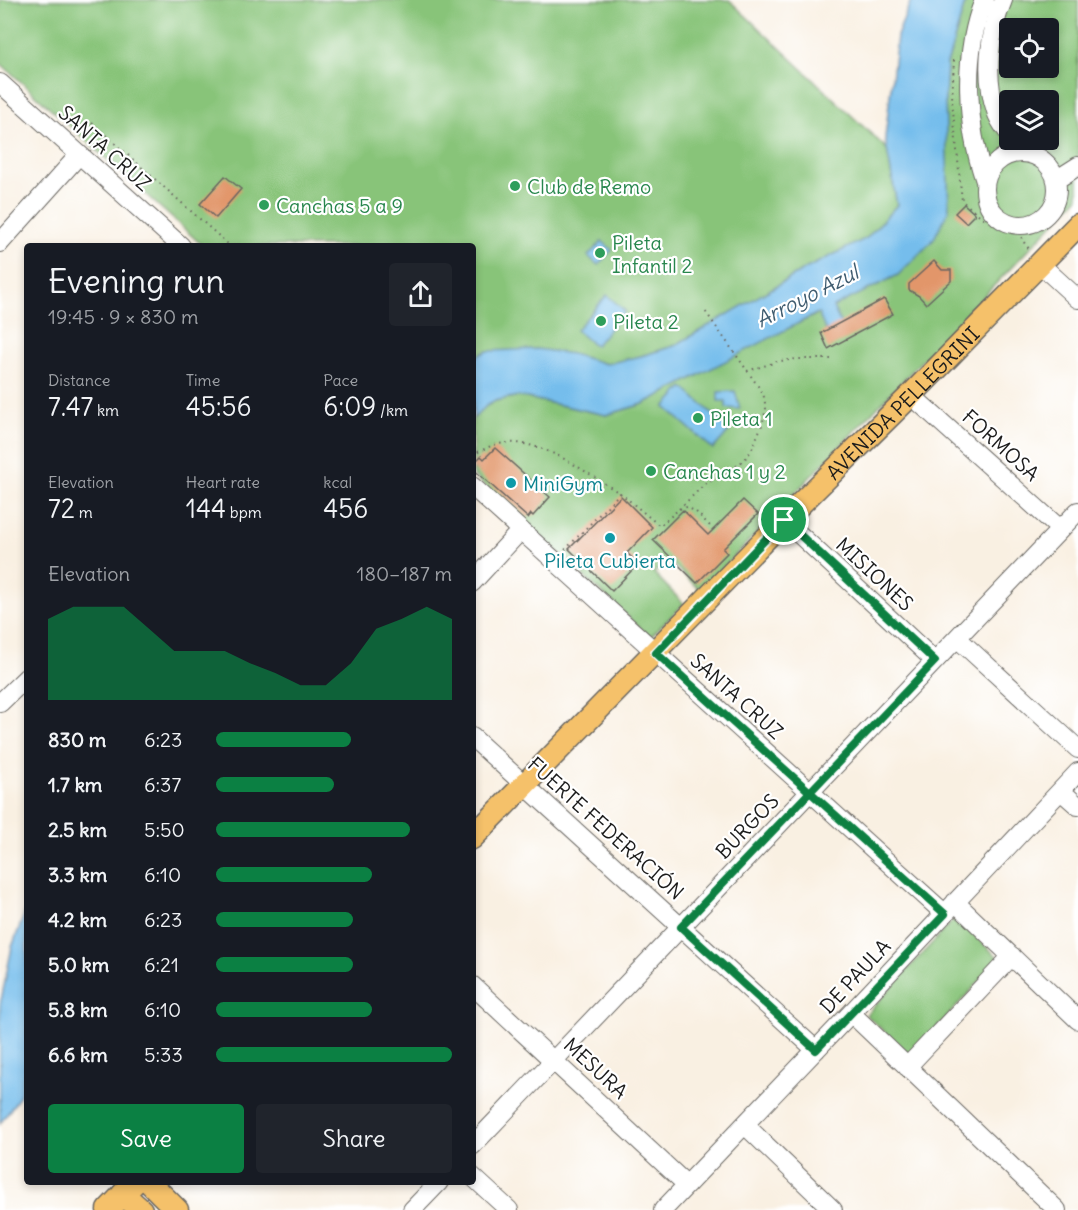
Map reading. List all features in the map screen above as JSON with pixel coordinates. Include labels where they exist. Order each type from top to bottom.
[{"type":"main road","name":"AVENIDA PELLEGRINI","points":[[476,834],[656,653],[744,553],[911,395],[1078,225]]},
{"type":"main road","points":[[152,1185],[177,1210]]},
{"type":"main road","points":[[122,1195],[141,1210]]},
{"type":"street","points":[[984,0],[978,14],[972,44],[970,77],[973,128],[985,180]]},
{"type":"street","points":[[999,118],[992,98],[991,43],[998,11],[1003,0]]},
{"type":"street","name":"SANTA CRUZ","points":[[0,83],[178,243]]},
{"type":"street","points":[[1021,150],[1045,162],[1056,180],[1056,199],[1047,215],[1029,225],[1020,225],[1005,222],[991,210],[984,191],[989,170],[996,162],[1015,153],[1026,153]]},
{"type":"street","points":[[0,243],[79,155]]},
{"type":"street","points":[[1056,180],[1078,166]]},
{"type":"street","points":[[1041,265],[1078,299]]},
{"type":"street","name":"FORMOSA","points":[[911,395],[1060,529]]},
{"type":"street","name":"SANTA CRUZ","points":[[476,490],[810,792],[950,908],[1012,956],[1078,1020]]},
{"type":"street","name":"BURGOS","points":[[476,1142],[1077,513]]},
{"type":"street","name":"MISIONES","points":[[771,528],[935,661]]},
{"type":"street","points":[[476,579],[521,530]]},
{"type":"street","points":[[957,638],[1078,748]]},
{"type":"street","points":[[0,703],[24,680]]},
{"type":"street","name":"FUERTE FEDERACIÓN","points":[[476,741],[816,1050]]},
{"type":"street","name":"DE PAULA","points":[[663,1210],[1078,772]]},
{"type":"street","points":[[1061,790],[1078,806]]},
{"type":"street","points":[[907,1067],[1012,956]]},
{"type":"street","name":"MESURA","points":[[476,989],[687,1185]]},
{"type":"street","points":[[851,1013],[1057,1210]]},
{"type":"street","points":[[745,1125],[833,1210]]},
{"type":"street","points":[[476,1180],[509,1210]]},
{"type":"street","points":[[412,1210],[430,1185]]},
{"type":"path","points":[[92,123],[227,243]]},
{"type":"path","points":[[1020,225],[1022,240],[1041,265]]},
{"type":"path","points":[[476,452],[495,445],[508,444],[544,449],[577,465],[590,476],[620,493],[660,526],[705,484],[729,472],[744,460],[756,439],[766,410],[764,397],[705,311]]},
{"type":"path","points":[[747,371],[780,361],[834,358]]},
{"type":"path","points":[[554,561],[620,493]]},
{"type":"path","points":[[679,509],[687,507],[696,512],[711,527]]},
{"type":"green space","name":"Club de Remo","points":[[0,0],[729,0],[887,149],[897,205],[867,238],[807,268],[674,346],[606,364],[572,354],[488,351],[476,357],[476,243],[200,243],[0,63]]},
{"type":"green space","points":[[966,0],[1078,0],[1078,198],[701,591],[668,560],[654,573],[684,604],[650,637],[476,478],[476,415],[495,401],[518,396],[606,415],[643,404],[772,336],[898,275],[945,100],[947,64]]},
{"type":"green space","points":[[955,918],[1000,959],[911,1056],[866,1015]]},
{"type":"water","name":"Arroyo Azul","points":[[911,0],[966,0],[947,64],[945,100],[949,210],[933,240],[898,275],[833,307],[841,324],[826,331],[818,313],[643,404],[606,415],[518,396],[495,401],[476,416],[476,356],[487,351],[537,349],[572,354],[606,364],[641,356],[674,346],[807,268],[867,238],[897,205],[885,138],[897,36]]},
{"type":"water","name":"Pileta Infantil 2","points":[[602,241],[612,250],[598,265],[588,256]]},
{"type":"water","name":"Pileta 2","points":[[607,295],[625,311],[595,346],[576,330]]},
{"type":"water","name":"Pileta 1","points":[[683,387],[730,430],[713,449],[665,407]]},
{"type":"water","points":[[735,391],[740,409],[726,408],[726,401],[718,401],[718,392]]},
{"type":"water","points":[[24,915],[24,1074],[20,1096],[0,1124],[0,1005],[12,947]]},
{"type":"building","points":[[225,176],[241,189],[216,218],[200,204]]},
{"type":"building","points":[[964,204],[975,214],[966,223],[955,213]]},
{"type":"building","points":[[934,261],[942,270],[951,270],[951,281],[926,304],[909,290],[909,284]]},
{"type":"building","points":[[884,299],[893,314],[828,349],[821,333]]},
{"type":"building","name":"MiniGym","points":[[495,448],[550,497],[533,516],[531,514],[528,518],[476,472],[476,461],[481,456],[484,459]]},
{"type":"building","name":"Pileta Cubierta","points":[[621,496],[652,527],[627,553],[638,564],[612,591],[569,549]]},
{"type":"building","points":[[743,500],[758,514],[723,549],[727,553],[697,583],[653,540],[683,510],[708,535]]},
{"type":"place","name":"Club de Remo","points":[[515,186]]},
{"type":"place","name":"Canchas 5 a 9","points":[[264,205]]},
{"type":"place","name":"Pileta Infantil 2","points":[[600,253]]},
{"type":"place","name":"Pileta 2","points":[[601,321]]},
{"type":"place","name":"Pileta 1","points":[[698,418]]},
{"type":"place","name":"Canchas 1 y 2","points":[[651,471]]},
{"type":"place","name":"MiniGym","points":[[511,483]]},
{"type":"place","name":"Pileta Cubierta","points":[[610,538]]},
{"type":"route","points":[[784,520],[656,653],[810,792],[945,914],[816,1050],[681,927],[810,792],[935,661],[784,520]]}]
